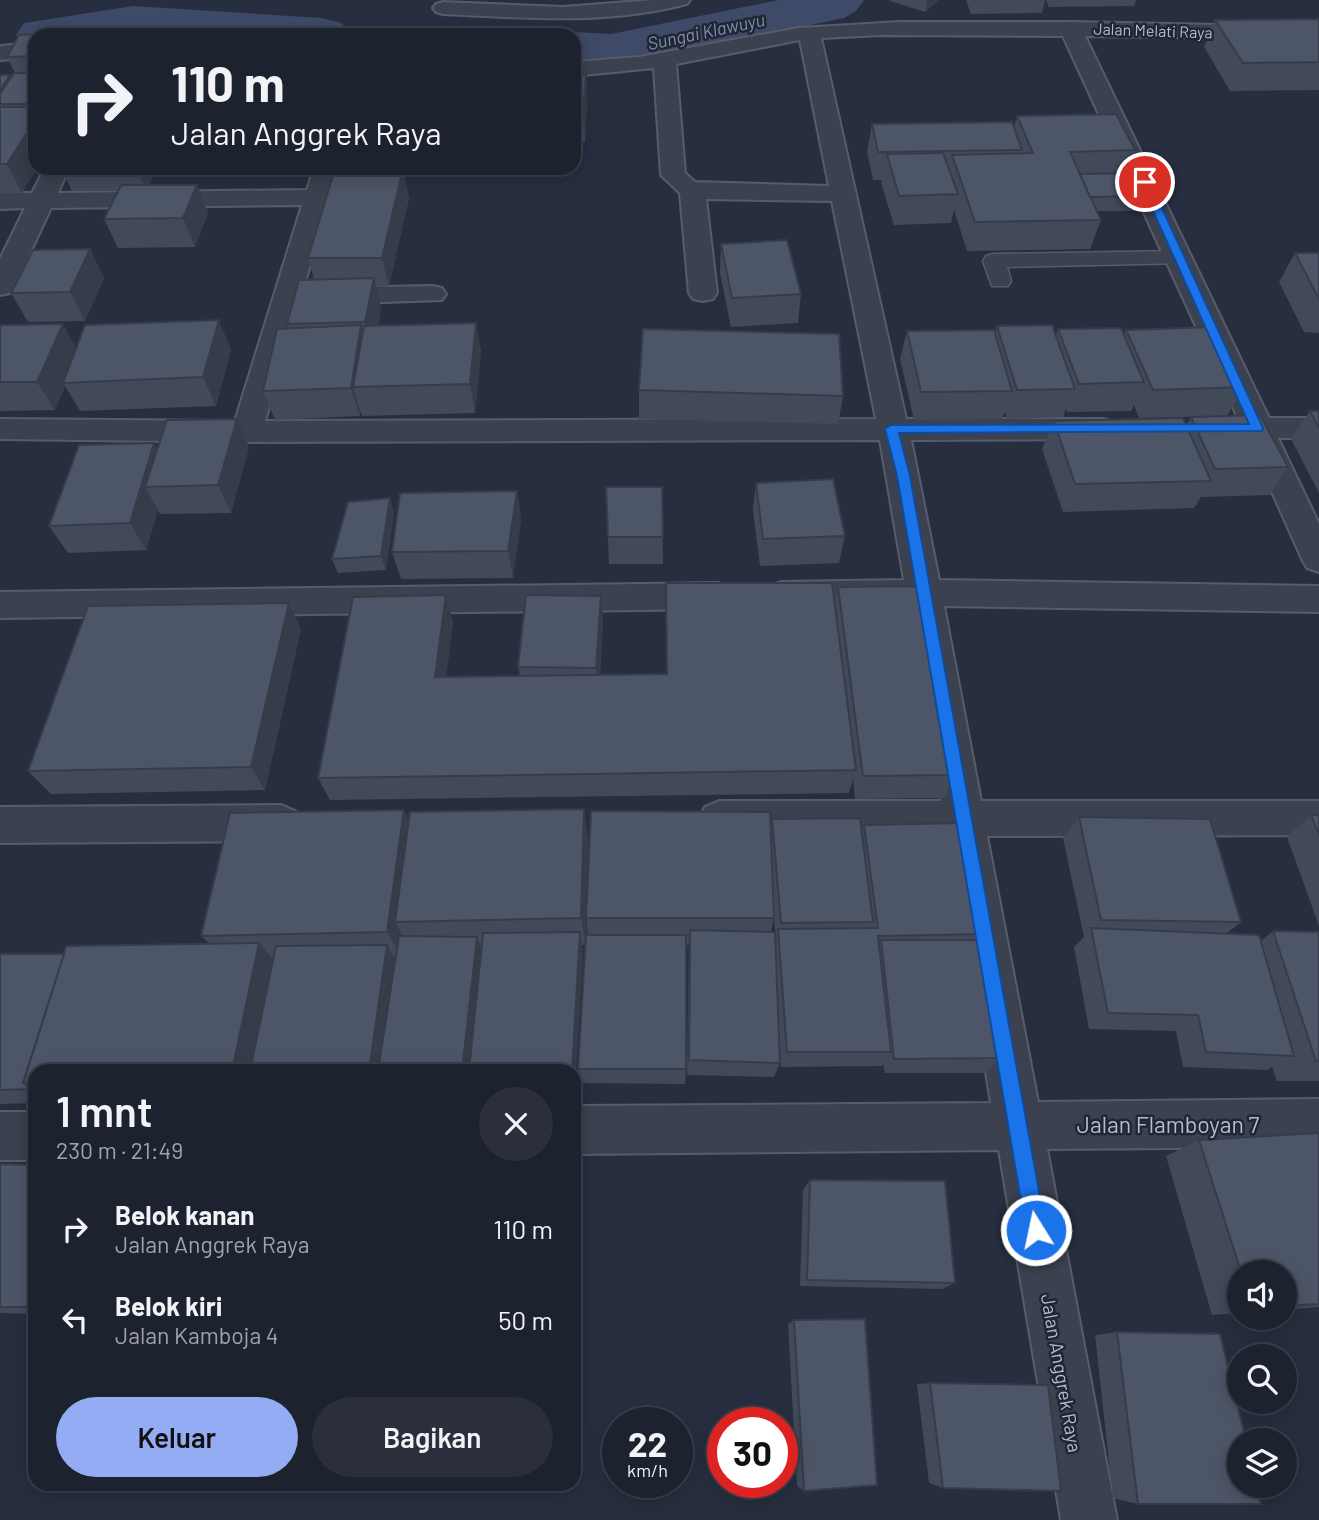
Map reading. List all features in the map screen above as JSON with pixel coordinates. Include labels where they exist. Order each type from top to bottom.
[{"type":"street","points":[[443,8],[566,12],[655,8],[680,0]]},
{"type":"street","points":[[1168,11],[1181,32]]},
{"type":"street","points":[[1070,28],[1145,182],[1319,559]]},
{"type":"street","name":"Jalan Melati Raya","points":[[581,69],[604,69],[665,60],[780,36],[809,33],[1070,28],[1319,33]]},
{"type":"street","name":"Jalan Anggrek Raya","points":[[809,33],[903,476],[1089,1520]]},
{"type":"street","points":[[0,53],[28,51]]},
{"type":"street","points":[[665,60],[673,175],[681,184],[692,189],[727,192],[842,194]]},
{"type":"street","points":[[0,287],[53,175]]},
{"type":"street","points":[[247,432],[324,175]]},
{"type":"street","points":[[0,201],[226,188],[316,197]]},
{"type":"street","points":[[692,189],[703,293]]},
{"type":"street","points":[[287,297],[432,294]]},
{"type":"street","points":[[1192,428],[1319,428]]},
{"type":"street","points":[[0,429],[247,432],[1127,429]]},
{"type":"street","points":[[0,605],[924,593],[1319,599]]},
{"type":"street","points":[[688,819],[1319,818]]},
{"type":"street","points":[[0,825],[315,822]]},
{"type":"street","name":"Jalan Flamboyan 7","points":[[581,1130],[1319,1123]]},
{"type":"street","points":[[0,1136],[28,1136]]},
{"type":"lane","points":[[1117,183],[1145,182]]},
{"type":"lane","points":[[1000,281],[994,261],[1179,258]]},
{"type":"building","points":[[1319,19],[1319,62],[1243,63],[1215,20]]},
{"type":"building","points":[[19,35],[28,35],[28,56],[7,57]]},
{"type":"building","points":[[14,73],[28,73],[28,104],[0,104],[0,94]]},
{"type":"building","points":[[0,75],[10,75],[0,90]]},
{"type":"building","points":[[581,75],[586,75],[583,113]]},
{"type":"building","points":[[0,107],[28,107],[28,131],[7,164],[0,164]]},
{"type":"building","points":[[1116,114],[1135,150],[1070,152],[1101,220],[975,222],[952,155],[1033,153],[1017,116]]},
{"type":"building","points":[[1012,122],[1022,150],[878,152],[872,124]]},
{"type":"building","points":[[943,153],[958,194],[899,196],[887,154]]},
{"type":"building","points":[[1137,173],[1148,196],[1090,197],[1080,174]]},
{"type":"building","points":[[333,175],[402,175],[382,258],[308,258]]},
{"type":"building","points":[[121,185],[197,185],[183,218],[104,219]]},
{"type":"building","points":[[787,240],[801,294],[732,298],[721,244]]},
{"type":"building","points":[[90,249],[70,292],[11,293],[33,250]]},
{"type":"building","points":[[1295,253],[1319,253],[1319,299]]},
{"type":"building","points":[[374,278],[365,322],[287,324],[299,280]]},
{"type":"building","points":[[219,320],[203,377],[63,383],[85,325]]},
{"type":"building","points":[[476,323],[470,384],[353,387],[364,326]]},
{"type":"building","points":[[63,324],[37,382],[0,382],[0,325]]},
{"type":"building","points":[[361,325],[351,388],[263,391],[277,329]]},
{"type":"building","points":[[1052,325],[1075,389],[1017,390],[997,326]]},
{"type":"building","points":[[1213,327],[1244,387],[1153,390],[1126,330]]},
{"type":"building","points":[[1121,328],[1144,382],[1079,384],[1058,329]]},
{"type":"building","points":[[643,329],[839,334],[843,396],[639,390]]},
{"type":"building","points":[[994,330],[1012,391],[921,392],[907,331]]},
{"type":"building","points":[[1310,411],[1319,411],[1319,428]]},
{"type":"building","points":[[1260,415],[1288,467],[1215,469],[1191,417]]},
{"type":"building","points":[[1183,418],[1211,481],[1075,484],[1054,421]]},
{"type":"building","points":[[237,419],[218,485],[145,487],[167,420]]},
{"type":"building","points":[[154,443],[130,523],[49,526],[79,445]]},
{"type":"building","points":[[833,479],[845,536],[763,539],[756,483]]},
{"type":"building","points":[[606,487],[662,487],[663,537],[608,537]]},
{"type":"building","points":[[517,491],[508,551],[392,552],[400,493]]},
{"type":"building","points":[[390,498],[381,556],[332,559],[348,502]]},
{"type":"building","points":[[666,583],[832,583],[856,770],[318,778],[353,597],[446,595],[435,677],[667,674]]},
{"type":"building","points":[[920,586],[954,775],[863,776],[838,587]]},
{"type":"building","points":[[526,595],[601,596],[596,668],[518,667]]},
{"type":"building","points":[[289,603],[251,767],[28,771],[88,606]]},
{"type":"building","points":[[584,809],[581,918],[395,922],[410,812]]},
{"type":"building","points":[[404,810],[387,932],[201,936],[230,813]]},
{"type":"building","points":[[591,811],[770,812],[774,918],[586,918]]},
{"type":"building","points":[[1311,815],[1319,815],[1319,835]]},
{"type":"building","points":[[1079,817],[1210,819],[1241,922],[1101,920]]},
{"type":"building","points":[[860,818],[873,922],[781,923],[772,819]]},
{"type":"building","points":[[964,823],[986,934],[878,936],[891,1052],[787,1052],[778,929],[878,928],[864,825]]},
{"type":"building","points":[[1091,928],[1259,935],[1294,1056],[1206,1052],[1198,1015],[1108,1013]]},
{"type":"building","points":[[690,930],[775,932],[780,1063],[689,1060]]},
{"type":"building","points":[[1273,931],[1319,932],[1319,1061],[1316,1061]]},
{"type":"building","points":[[580,932],[572,1064],[470,1064],[483,933]]},
{"type":"building","points":[[586,935],[686,935],[686,1069],[581,1069],[581,1064],[578,1064]]},
{"type":"building","points":[[399,936],[477,937],[463,1064],[379,1064]]},
{"type":"building","points":[[881,940],[979,940],[1000,1058],[894,1059]]},
{"type":"building","points":[[259,943],[233,1064],[29,1064],[66,946]]},
{"type":"building","points":[[387,945],[370,1064],[251,1064],[276,946]]},
{"type":"building","points":[[0,954],[64,954],[28,1064],[23,1083],[28,1086],[28,1089],[0,1090]]},
{"type":"building","points":[[28,1067],[28,1083],[23,1083]]},
{"type":"building","points":[[1319,1133],[1319,1304],[1297,1305],[1297,1260],[1237,1260],[1199,1140]]},
{"type":"building","points":[[0,1164],[28,1165],[28,1307],[0,1307]]},
{"type":"building","points":[[810,1180],[945,1181],[955,1283],[807,1280]]},
{"type":"building","points":[[865,1319],[877,1485],[804,1491],[794,1320]]},
{"type":"building","points":[[1117,1332],[1220,1334],[1227,1363],[1227,1414],[1240,1414],[1243,1428],[1227,1428],[1227,1498],[1260,1498],[1261,1504],[1138,1504]]},
{"type":"building","points":[[930,1383],[1048,1385],[1061,1491],[943,1488]]},
{"type":"waterway","name":"Sungai Klawuyu","points":[[581,49],[611,51],[825,7],[837,0]]},
{"type":"waterway","name":"Sungai Klawuyu","points":[[96,28],[133,23],[212,28]]},
{"type":"route","points":[[1036,1230],[965,817],[903,476],[891,429],[1257,428],[1145,182]]}]
